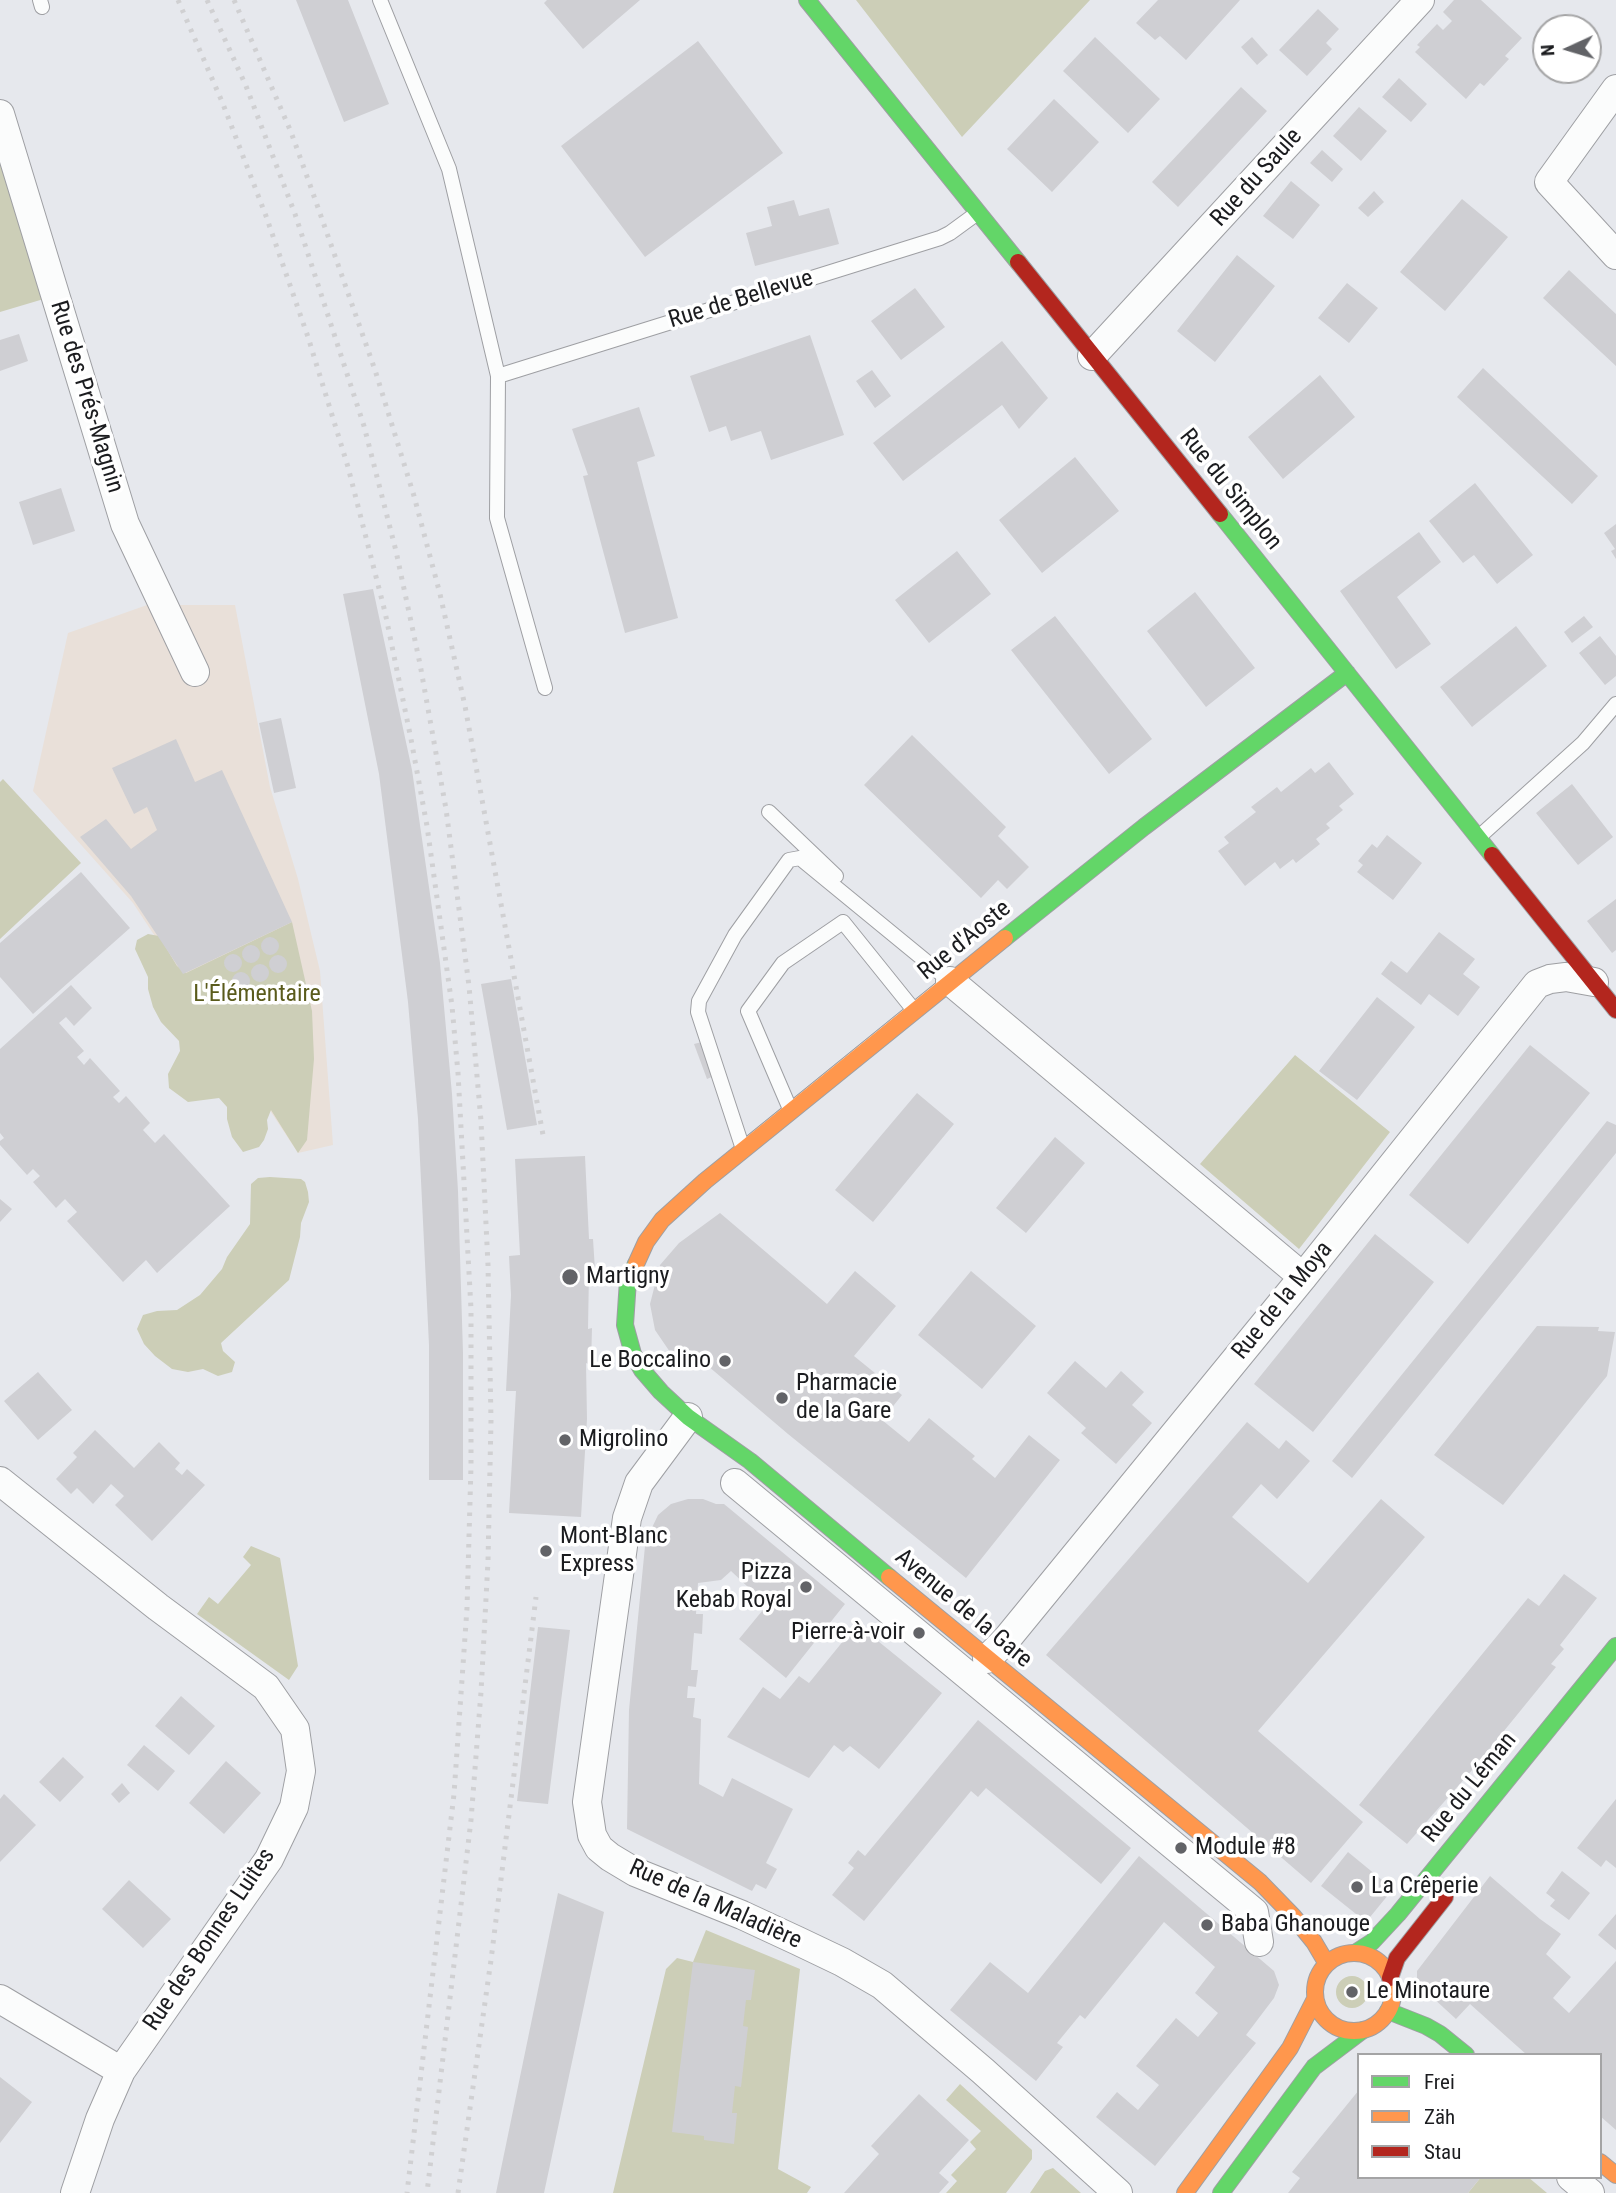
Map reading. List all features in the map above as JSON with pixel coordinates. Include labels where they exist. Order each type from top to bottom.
[{"type":"main road","name":"Rue du Simplon","points":[[807,0],[1616,1010]]},
{"type":"main road","name":"Rue d'Aoste","points":[[633,1267],[646,1241],[662,1220],[743,1149],[1144,827],[1347,673]]},
{"type":"main road","name":"Avenue de la Gare","points":[[633,1267],[625,1295],[625,1325],[634,1354],[650,1381],[688,1417],[750,1461],[1260,1882],[1309,1936],[1327,1964]]},
{"type":"main road","name":"Rue du Léman","points":[[1355,1954],[1373,1942],[1398,1914],[1616,1646]]},
{"type":"main road","points":[[1221,2193],[1314,2067],[1363,2030],[1378,2023],[1388,2011],[1392,1995],[1390,1978],[1396,1958],[1452,1889]]},
{"type":"main road","points":[[1185,2193],[1290,2048],[1315,2000],[1318,1976],[1327,1964],[1341,1955],[1355,1954],[1374,1959],[1390,1978]]},
{"type":"main road","points":[[1315,2000],[1321,2014],[1332,2025],[1347,2031],[1363,2030]]},
{"type":"main road","points":[[1388,2011],[1433,2030],[1463,2053]]},
{"type":"main road","points":[[1602,2164],[1616,2175]]},
{"type":"street","name":"Rue du Saule","points":[[1092,356],[1420,0]]},
{"type":"street","points":[[1616,89],[1549,182],[1616,255]]},
{"type":"street","name":"Rue des Prés-Magnin","points":[[0,114],[125,524],[195,672]]},
{"type":"street","name":"Rue de la Moya","points":[[987,1659],[1006,1640],[1303,1277],[1537,984],[1566,977],[1594,982]]},
{"type":"street","points":[[950,981],[1303,1277]]},
{"type":"street","name":"Rue de la Maladière","points":[[688,1417],[639,1483],[627,1518],[587,1802],[592,1835],[599,1848],[635,1872],[789,1937],[882,1985],[983,2071],[1118,2193]]},
{"type":"street","name":"Rue des Bonnes Luites","points":[[0,1481],[266,1687],[295,1729],[301,1771],[294,1807],[269,1859],[121,2071],[100,2119],[75,2193]]},
{"type":"street","points":[[736,1483],[1254,1912],[1259,1942]]},
{"type":"street","points":[[0,1999],[121,2071]]},
{"type":"street","points":[[1573,2179],[1590,2193]]},
{"type":"lane","points":[[380,0],[449,169],[498,376],[497,518],[545,688]]},
{"type":"lane","name":"Rue de Bellevue","points":[[498,376],[940,238],[977,213]]},
{"type":"lane","points":[[1479,837],[1583,743],[1616,704]]},
{"type":"lane","points":[[769,812],[928,964],[950,981]]},
{"type":"lane","points":[[800,858],[950,981],[743,1149],[698,1012],[699,1001],[735,935],[789,860],[800,858]]},
{"type":"lane","points":[[791,1111],[748,1011],[783,963],[843,922],[914,1010]]},
{"type":"shaded area","points":[[147,605],[235,605],[270,787],[298,879],[320,971],[333,1145],[298,1153],[133,903],[33,791],[68,633]]},
{"type":"green space","points":[[856,0],[1090,0],[962,137]]},
{"type":"green space","points":[[0,142],[47,298],[0,312]]},
{"type":"green space","points":[[3,779],[81,863],[0,939],[0,782]]},
{"type":"green space","name":"L'Élémentaire","points":[[292,922],[312,1011],[314,1059],[307,1140],[298,1153],[271,1110],[264,1140],[259,1147],[243,1152],[232,1137],[227,1107],[219,1098],[188,1102],[169,1088],[168,1074],[180,1051],[179,1041],[161,1022],[153,1007],[148,977],[135,949],[137,940],[148,934],[159,936],[177,966],[186,973]]},
{"type":"green space","points":[[1295,1055],[1390,1132],[1299,1249],[1200,1164]]},
{"type":"green space","points":[[258,1178],[301,1179],[308,1192],[309,1202],[301,1223],[289,1280],[221,1343],[223,1351],[235,1362],[232,1372],[218,1376],[203,1369],[188,1372],[172,1369],[144,1344],[137,1329],[143,1315],[177,1310],[200,1295],[222,1269],[250,1224],[251,1184]]},
{"type":"green space","points":[[251,1546],[280,1558],[298,1666],[289,1680],[197,1614],[209,1597],[218,1604],[251,1565],[243,1557]]},
{"type":"green space","points":[[706,1930],[800,1969],[778,2169],[811,2187],[807,2193],[613,2193],[666,1969],[677,1958],[693,1962]]},
{"type":"green space","points":[[1352,1976],[1363,1981],[1368,1992],[1363,2003],[1352,2008],[1341,2003],[1336,1992],[1341,1981]]},
{"type":"green space","points":[[960,2084],[1032,2150],[1032,2159],[1006,2193],[946,2193],[957,2181],[951,2175],[976,2149],[970,2142],[981,2131],[946,2100]]},
{"type":"green space","points":[[1053,2168],[1081,2193],[1030,2193],[1045,2171]]},
{"type":"green space","points":[[1479,2179],[1530,2179],[1547,2193],[1468,2193]]},
{"type":"building","points":[[296,0],[348,0],[389,104],[344,122]]},
{"type":"building","points":[[547,0],[640,0],[583,49],[544,3]]},
{"type":"building","points":[[1158,0],[1240,0],[1186,60],[1160,36],[1155,40],[1136,23]]},
{"type":"building","points":[[1454,0],[1481,0],[1522,38],[1505,56],[1509,59],[1484,86],[1480,83],[1466,99],[1415,52],[1420,47],[1417,45],[1437,24],[1443,30],[1452,21],[1443,12]]},
{"type":"building","points":[[1318,9],[1339,29],[1326,43],[1332,49],[1307,76],[1279,50]]},
{"type":"building","points":[[1095,37],[1160,99],[1128,133],[1063,71]]},
{"type":"building","points":[[1252,37],[1268,55],[1257,65],[1241,47]]},
{"type":"building","points":[[698,41],[783,153],[645,257],[561,146]]},
{"type":"building","points":[[1399,78],[1427,104],[1411,122],[1382,97]]},
{"type":"building","points":[[1241,87],[1267,111],[1178,207],[1152,182]]},
{"type":"building","points":[[1054,99],[1099,142],[1052,192],[1007,149]]},
{"type":"building","points":[[1359,107],[1387,131],[1361,161],[1333,136]]},
{"type":"building","points":[[1322,150],[1343,169],[1332,182],[1310,163]]},
{"type":"building","points":[[1291,181],[1320,205],[1293,239],[1263,216]]},
{"type":"building","points":[[1374,191],[1384,202],[1368,217],[1358,208]]},
{"type":"building","points":[[1462,199],[1508,237],[1445,311],[1400,272]]},
{"type":"building","points":[[794,200],[799,216],[829,208],[839,244],[755,266],[746,233],[772,226],[767,207]]},
{"type":"building","points":[[1237,255],[1275,286],[1215,362],[1177,331]]},
{"type":"building","points":[[1569,270],[1616,314],[1616,366],[1543,298]]},
{"type":"building","points":[[1347,283],[1378,308],[1349,343],[1318,318]]},
{"type":"building","points":[[915,288],[945,327],[901,360],[871,321]]},
{"type":"building","points":[[19,334],[28,361],[0,371],[0,340]]},
{"type":"building","points":[[810,335],[844,435],[771,460],[761,431],[731,441],[726,426],[709,432],[690,376]]},
{"type":"building","points":[[1002,341],[1048,398],[1019,429],[1002,405],[903,481],[873,443]]},
{"type":"building","points":[[1483,368],[1598,476],[1572,504],[1457,397]]},
{"type":"building","points":[[872,370],[891,396],[875,408],[856,381]]},
{"type":"building","points":[[1320,375],[1355,417],[1283,479],[1248,437]]},
{"type":"building","points":[[639,407],[655,456],[637,462],[678,618],[625,633],[583,476],[588,475],[572,429]]},
{"type":"building","points":[[1075,457],[1119,511],[1042,573],[999,520]]},
{"type":"building","points":[[1475,483],[1533,555],[1497,584],[1474,555],[1463,563],[1429,521]]},
{"type":"building","points":[[61,488],[75,531],[33,545],[19,502]]},
{"type":"building","points":[[1616,524],[1616,559],[1611,551],[1615,549],[1604,533]]},
{"type":"building","points":[[1419,532],[1441,562],[1397,597],[1431,644],[1396,669],[1340,591]]},
{"type":"building","points":[[957,551],[991,594],[929,643],[895,600]]},
{"type":"building","points":[[373,589],[412,770],[440,963],[458,1191],[463,1353],[463,1480],[429,1480],[429,1345],[418,1119],[408,1002],[379,774],[343,594]]},
{"type":"building","points":[[1195,592],[1255,668],[1206,707],[1147,631]]},
{"type":"building","points":[[1055,616],[1152,739],[1109,774],[1011,650]]},
{"type":"building","points":[[1584,616],[1593,627],[1572,643],[1564,632]]},
{"type":"building","points":[[1516,626],[1547,666],[1472,727],[1440,687]]},
{"type":"building","points":[[1600,636],[1616,656],[1616,676],[1605,685],[1579,653]]},
{"type":"building","points":[[281,718],[296,788],[274,793],[259,723]]},
{"type":"building","points":[[912,735],[1006,827],[998,836],[1029,867],[1007,889],[998,880],[981,898],[864,785]]},
{"type":"building","points":[[176,739],[195,782],[222,770],[292,922],[183,974],[131,896],[80,837],[106,819],[131,849],[157,830],[147,807],[134,814],[112,768]]},
{"type":"building","points":[[1329,762],[1354,794],[1339,806],[1343,810],[1326,824],[1330,828],[1316,839],[1320,844],[1296,863],[1293,859],[1280,869],[1275,862],[1245,886],[1218,851],[1229,843],[1224,837],[1256,812],[1251,807],[1277,787],[1281,792],[1311,768],[1315,773]]},
{"type":"building","points":[[1572,784],[1613,837],[1578,865],[1536,813]]},
{"type":"building","points":[[1387,835],[1422,863],[1393,900],[1357,872],[1363,865],[1358,861],[1372,844],[1377,848]]},
{"type":"building","points":[[81,872],[130,928],[33,1014],[0,977],[0,943]]},
{"type":"building","points":[[1616,899],[1616,950],[1612,953],[1587,921]]},
{"type":"building","points":[[1439,932],[1475,959],[1463,974],[1480,987],[1458,1016],[1429,994],[1421,1005],[1381,974],[1391,961],[1407,973]]},
{"type":"building","points":[[270,937],[278,942],[279,946],[274,954],[270,955],[262,950],[261,946],[266,938]]},
{"type":"building","points":[[251,945],[259,950],[260,954],[255,962],[251,963],[243,958],[242,954],[247,946]]},
{"type":"building","points":[[233,954],[241,959],[242,963],[237,971],[233,972],[225,967],[224,963],[229,955]]},
{"type":"building","points":[[278,955],[286,960],[287,964],[282,972],[278,973],[270,968],[269,964],[274,956]]},
{"type":"building","points":[[260,964],[266,967],[269,973],[266,979],[260,982],[254,979],[251,973],[254,967]]},
{"type":"building","points":[[241,972],[248,974],[248,988],[241,990],[234,988],[232,981],[234,974]]},
{"type":"building","points":[[511,979],[537,1125],[507,1130],[481,984]]},
{"type":"building","points":[[71,985],[92,1008],[74,1026],[66,1017],[59,1023],[84,1051],[77,1057],[84,1065],[90,1058],[120,1091],[113,1097],[119,1103],[126,1096],[150,1123],[143,1130],[155,1143],[164,1134],[230,1206],[157,1273],[146,1260],[123,1282],[67,1221],[77,1212],[65,1199],[56,1208],[33,1182],[40,1176],[33,1169],[27,1175],[0,1145],[4,1138],[0,1133],[0,1049]]},
{"type":"building","points":[[1377,997],[1415,1027],[1357,1100],[1319,1071]]},
{"type":"building","points":[[702,1042],[714,1076],[707,1079],[694,1044]]},
{"type":"building","points":[[1530,1045],[1590,1093],[1468,1244],[1409,1195]]},
{"type":"building","points":[[917,1093],[954,1124],[873,1222],[835,1190]]},
{"type":"building","points":[[1607,1121],[1616,1125],[1616,1153],[1352,1478],[1332,1461]]},
{"type":"building","points":[[1055,1137],[1085,1163],[1026,1233],[996,1208]]},
{"type":"building","points":[[585,1156],[589,1239],[593,1239],[595,1270],[589,1271],[588,1329],[592,1328],[591,1365],[586,1363],[587,1419],[581,1517],[509,1513],[516,1391],[506,1391],[511,1295],[509,1256],[520,1255],[515,1159]]},
{"type":"building","points":[[0,1199],[12,1209],[0,1222]]},
{"type":"building","points":[[720,1213],[827,1304],[855,1271],[896,1306],[854,1356],[902,1395],[882,1420],[909,1442],[929,1418],[975,1456],[972,1459],[995,1478],[1029,1435],[1060,1460],[966,1578],[688,1349],[679,1359],[670,1352],[655,1330],[650,1304],[660,1265],[679,1243]]},
{"type":"building","points":[[1375,1234],[1434,1282],[1313,1432],[1254,1384]]},
{"type":"building","points":[[971,1271],[1036,1326],[982,1389],[918,1335]]},
{"type":"building","points":[[1537,1326],[1599,1327],[1598,1331],[1615,1332],[1607,1376],[1503,1505],[1434,1455]]},
{"type":"building","points":[[1075,1361],[1106,1388],[1121,1371],[1144,1392],[1132,1405],[1152,1423],[1116,1464],[1081,1433],[1086,1428],[1047,1393]]},
{"type":"building","points":[[38,1372],[72,1410],[38,1440],[4,1401]]},
{"type":"building","points":[[1247,1422],[1279,1449],[1286,1440],[1310,1461],[1277,1499],[1261,1484],[1232,1517],[1308,1583],[1381,1499],[1425,1537],[1258,1731],[1363,1822],[1311,1883],[1046,1655]]},
{"type":"building","points":[[95,1430],[134,1468],[159,1442],[180,1463],[175,1469],[182,1475],[187,1469],[205,1485],[152,1541],[115,1505],[124,1496],[111,1484],[93,1504],[77,1488],[71,1494],[56,1479],[77,1457],[73,1453]]},
{"type":"building","points":[[688,1499],[724,1504],[845,1604],[786,1678],[739,1639],[767,1605],[731,1571],[721,1580],[698,1583],[696,1614],[703,1614],[702,1634],[694,1633],[691,1670],[698,1670],[696,1687],[688,1686],[687,1698],[695,1698],[693,1717],[701,1719],[699,1784],[723,1797],[732,1778],[793,1809],[766,1863],[777,1869],[766,1889],[756,1884],[752,1891],[627,1829],[629,1710],[646,1536],[658,1515],[671,1504]]},
{"type":"building","points":[[1564,1574],[1597,1598],[1560,1645],[1564,1649],[1551,1664],[1556,1667],[1473,1769],[1407,1844],[1359,1805],[1528,1598],[1539,1606]]},
{"type":"building","points":[[857,1624],[942,1693],[879,1769],[850,1746],[843,1752],[834,1745],[809,1778],[727,1737],[763,1687],[780,1699],[799,1676],[809,1683]]},
{"type":"building","points":[[538,1627],[570,1630],[548,1804],[517,1801]]},
{"type":"building","points":[[181,1696],[215,1726],[189,1755],[155,1726]]},
{"type":"building","points":[[978,1720],[1131,1848],[1101,1884],[986,1788],[978,1797],[971,1791],[864,1921],[832,1895],[854,1868],[848,1863],[858,1850],[865,1856]]},
{"type":"building","points":[[144,1745],[175,1771],[158,1791],[127,1765]]},
{"type":"building","points":[[63,1757],[84,1777],[60,1802],[39,1782]]},
{"type":"building","points":[[226,1761],[261,1793],[224,1834],[189,1803]]},
{"type":"building","points":[[122,1783],[130,1793],[119,1803],[111,1794]]},
{"type":"building","points":[[4,1794],[36,1825],[0,1862],[0,1799]]},
{"type":"building","points":[[1616,1799],[1616,1868],[1606,1860],[1601,1867],[1577,1848]]},
{"type":"building","name":"La Crêperie","points":[[1348,1852],[1393,1889],[1366,1922],[1321,1886]]},
{"type":"building","points":[[1139,1856],[1274,1971],[1279,1985],[1274,1998],[1246,2035],[1256,2043],[1155,2166],[1096,2117],[1117,2092],[1138,2110],[1159,2085],[1136,2066],[1176,2018],[1198,2037],[1218,2013],[1195,1993],[1215,1967],[1164,1922],[1085,2019],[1080,2015],[1057,2043],[1063,2047],[1036,2081],[950,2010],[990,1962],[1028,1993]]},
{"type":"building","points":[[1562,1871],[1590,1893],[1569,1920],[1550,1906],[1555,1900],[1546,1893]]},
{"type":"building","points":[[1490,1876],[1561,1934],[1546,1954],[1571,1977],[1553,1998],[1569,2013],[1616,1961],[1616,2130],[1602,2118],[1602,2053],[1525,2053],[1470,2004],[1456,2019],[1420,1986],[1417,1971]]},
{"type":"building","points":[[129,1880],[171,1919],[143,1948],[102,1909]]},
{"type":"building","points":[[558,1893],[604,1912],[544,2193],[496,2193]]},
{"type":"building","points":[[1616,1914],[1616,1950],[1598,1935]]},
{"type":"building","points":[[693,1962],[755,1970],[751,2000],[746,2000],[743,2026],[748,2027],[741,2087],[735,2086],[732,2113],[737,2113],[734,2144],[704,2140],[704,2136],[672,2132]]},
{"type":"building","points":[[0,2077],[32,2102],[0,2143]]},
{"type":"building","points":[[1357,2092],[1357,2179],[1479,2179],[1468,2193],[1288,2193],[1300,2178],[1292,2172]]},
{"type":"building","points":[[919,2094],[969,2140],[939,2173],[949,2182],[939,2193],[844,2193],[879,2154],[871,2146]]},
{"type":"railway","points":[[178,0],[223,104],[266,216],[308,337],[348,467],[385,612],[411,739],[427,826],[452,1006],[471,1309],[471,1466],[467,1608],[454,1794],[407,2193]]},
{"type":"railway","points":[[207,0],[246,86],[295,214],[364,426],[396,551],[420,664],[446,809],[469,986],[481,1121],[488,1265],[491,1420],[488,1561],[471,1820],[427,2193]]},
{"type":"railway","points":[[234,0],[291,132],[375,370],[414,496],[440,594],[465,706],[543,1135]]},
{"type":"railway","points":[[458,2193],[491,1960],[536,1597]]},
{"type":"traffic: fast","points":[[807,0],[1018,262]]},
{"type":"traffic: fast","points":[[1220,514],[1492,855]]},
{"type":"traffic: fast","points":[[1005,938],[1144,827],[1347,673]]},
{"type":"traffic: fast","points":[[636,1264],[628,1280],[625,1325],[633,1354],[642,1370],[688,1417],[750,1461],[889,1577]]},
{"type":"traffic: fast","points":[[1355,1953],[1372,1942],[1398,1914],[1616,1646]]},
{"type":"traffic: fast","points":[[1388,2011],[1426,2026],[1464,2053]]},
{"type":"traffic: fast","points":[[1221,2193],[1314,2067],[1363,2030]]},
{"type":"traffic: slow","points":[[636,1264],[646,1242],[662,1220],[705,1181],[1005,938]]},
{"type":"traffic: slow","points":[[889,1577],[1260,1882],[1293,1916],[1314,1942],[1327,1964]]},
{"type":"traffic: slow","points":[[1354,1953],[1369,1956],[1386,1970],[1393,1992],[1390,2007],[1376,2024],[1354,2031],[1339,2028],[1322,2014],[1315,1992],[1318,1977],[1332,1960],[1354,1953]]},
{"type":"traffic: slow","points":[[1185,2193],[1290,2048],[1315,1999]]},
{"type":"traffic: slow","points":[[1602,2164],[1616,2175]]},
{"type":"traffic: jam","points":[[1018,262],[1220,514]]},
{"type":"traffic: jam","points":[[1492,855],[1616,1010]]},
{"type":"traffic: jam","points":[[1390,1978],[1397,1958],[1445,1897]]},
{"type":"place","name":"Martigny","points":[[570,1277]]},
{"type":"place","name":"Le Boccalino","points":[[725,1361]]},
{"type":"place","name":"Pharmacie de la Gare","points":[[782,1398]]},
{"type":"place","name":"Migrolino","points":[[565,1440]]},
{"type":"place","name":"Mont-Blanc Express","points":[[546,1551]]},
{"type":"place","name":"Pizza Kebab Royal","points":[[806,1587]]},
{"type":"place","name":"Pierre-à-voir","points":[[919,1633]]},
{"type":"place","name":"Module #8","points":[[1181,1848]]},
{"type":"place","name":"La Crêperie","points":[[1357,1887]]},
{"type":"place","name":"Baba Ghanouge","points":[[1207,1925]]},
{"type":"place","name":"Le Minotaure","points":[[1352,1992]]}]
